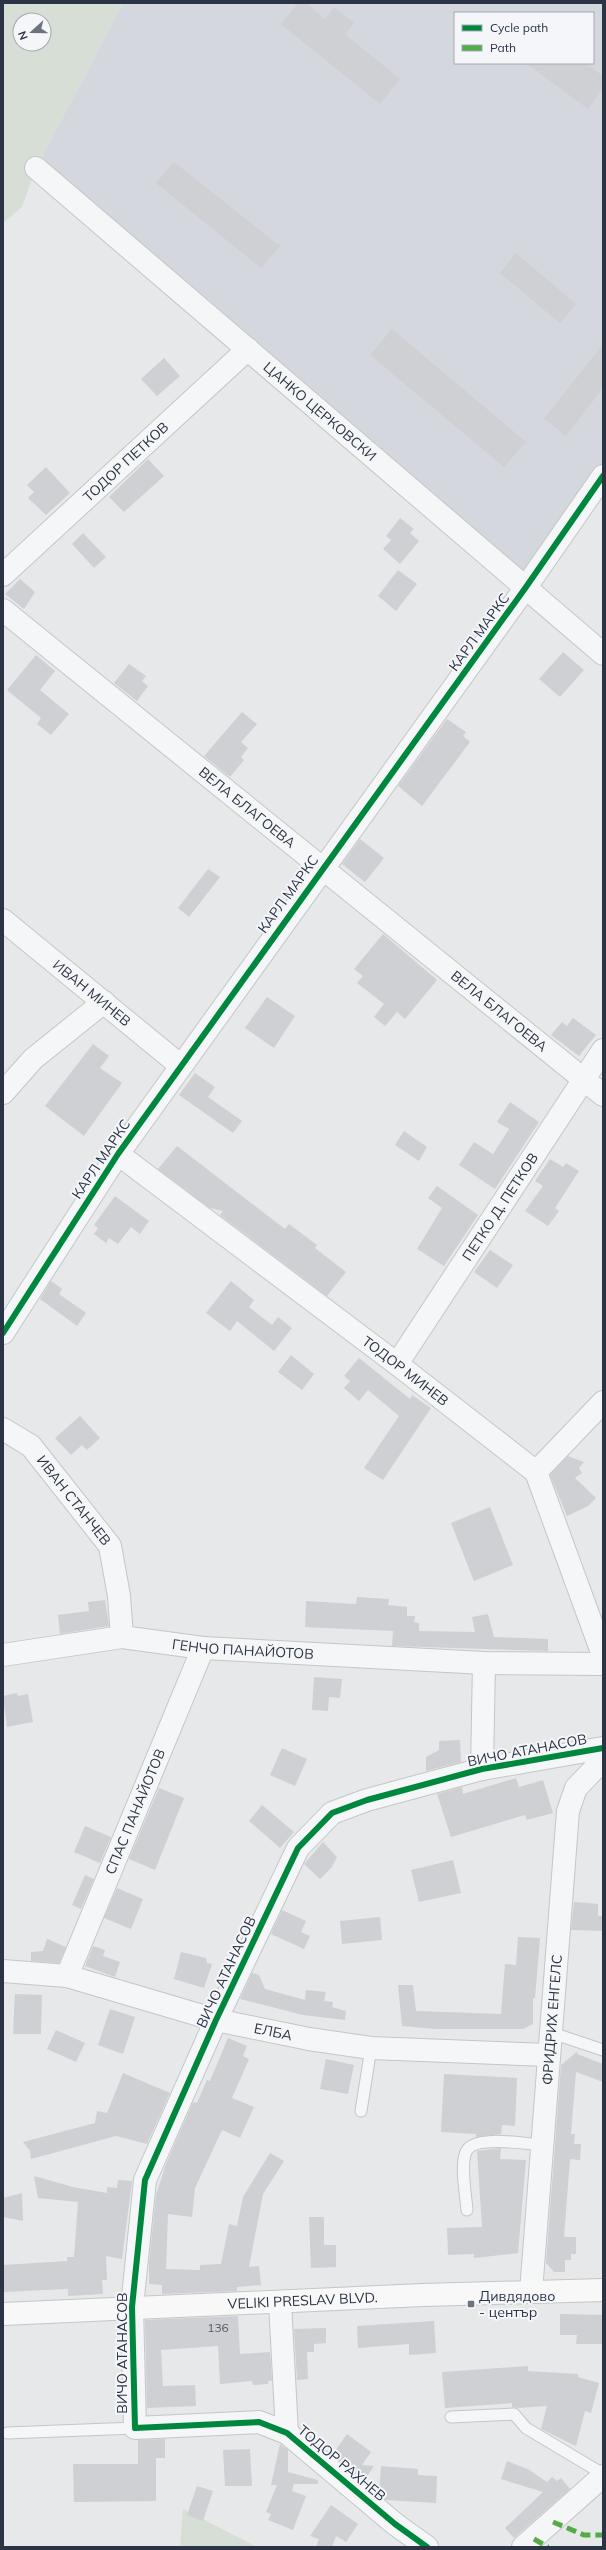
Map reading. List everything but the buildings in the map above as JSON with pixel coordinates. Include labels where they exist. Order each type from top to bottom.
[{"type":"main road","name":"VELIKI PRESLAV BLVD.","points":[[3,2314],[132,2307],[280,2303],[603,2290]]},
{"type":"street","name":"ЦАНКО ЦЕРКОВСКИ","points":[[36,168],[603,654]]},
{"type":"street","name":"ТОДОР ПЕТКОВ","points":[[3,575],[248,349]]},
{"type":"street","name":"КАРЛ МАРКС","points":[[3,1333],[118,1154],[321,869],[526,587],[603,476]]},
{"type":"street","name":"ВЕЛА БЛАГОЕВА","points":[[3,610],[321,869],[603,1095]]},
{"type":"street","name":"ИВАН МИНЕВ","points":[[3,920],[180,1066]]},
{"type":"street","points":[[3,1093],[33,1059],[104,1002]]},
{"type":"street","name":"ПЕТКО Д. ПЕТКОВ","points":[[397,1364],[603,1050]]},
{"type":"street","name":"ТОДОР МИНЕВ","points":[[118,1154],[397,1364],[536,1472]]},
{"type":"street","points":[[603,1402],[536,1472],[603,1655]]},
{"type":"street","name":"ИВАН СТАНЧЕВ","points":[[3,1429],[31,1446],[110,1546],[118,1596],[122,1637]]},
{"type":"street","name":"ГЕНЧО ПАНАЙОТОВ","points":[[3,1655],[122,1637],[203,1648],[484,1663],[603,1664]]},
{"type":"street","name":"СПАС ПАНАЙОТОВ","points":[[67,1976],[203,1648]]},
{"type":"street","points":[[482,1769],[484,1663]]},
{"type":"street","name":"ВИЧО АТАНАСОВ","points":[[135,2428],[132,2307],[145,2180],[216,2020],[298,1848],[332,1813],[367,1800],[482,1769],[603,1748]]},
{"type":"street","name":"ФРИДРИХ ЕНГЕЛС","points":[[531,2292],[568,1811],[576,1788],[603,1760]]},
{"type":"street","name":"ЕЛБА","points":[[3,1971],[67,1976],[216,2020],[309,2040],[371,2048],[549,2045]]},
{"type":"street","points":[[280,2303],[287,2432]]},
{"type":"street","name":"ТОДОР РАХНЕВ","points":[[135,2428],[259,2422],[287,2432],[395,2524],[427,2547]]},
{"type":"street","points":[[523,2547],[603,2475]]},
{"type":"lane","name":"ЕЛБА","points":[[549,2045],[561,2036],[603,2050]]},
{"type":"lane","points":[[361,2111],[371,2048]]},
{"type":"lane","points":[[467,2210],[464,2164],[466,2151],[473,2144],[486,2141],[542,2145]]},
{"type":"lane","points":[[450,2417],[514,2414],[526,2428],[603,2475]]},
{"type":"lane","points":[[7,2433],[135,2428]]},
{"type":"shaded area","points":[[3,3],[123,3],[36,168],[22,207],[3,223]]},
{"type":"shaded area","points":[[123,3],[603,3],[603,476],[526,587],[36,168]]},
{"type":"shaded area","points":[[183,2509],[257,2547],[180,2547]]},
{"type":"marked path","points":[[553,2522],[584,2535],[603,2535]]},
{"type":"marked path","points":[[534,2539],[548,2547]]},
{"type":"cycle path","points":[[3,1333],[118,1154],[526,587],[603,476]]},
{"type":"cycle path","points":[[427,2547],[395,2524],[287,2433],[259,2422],[135,2428],[132,2307],[145,2180],[216,2020],[298,1848],[332,1813],[367,1800],[482,1769],[603,1748]]},
{"type":"place","name":"Дивдядово - център","points":[[471,2304]]}]
